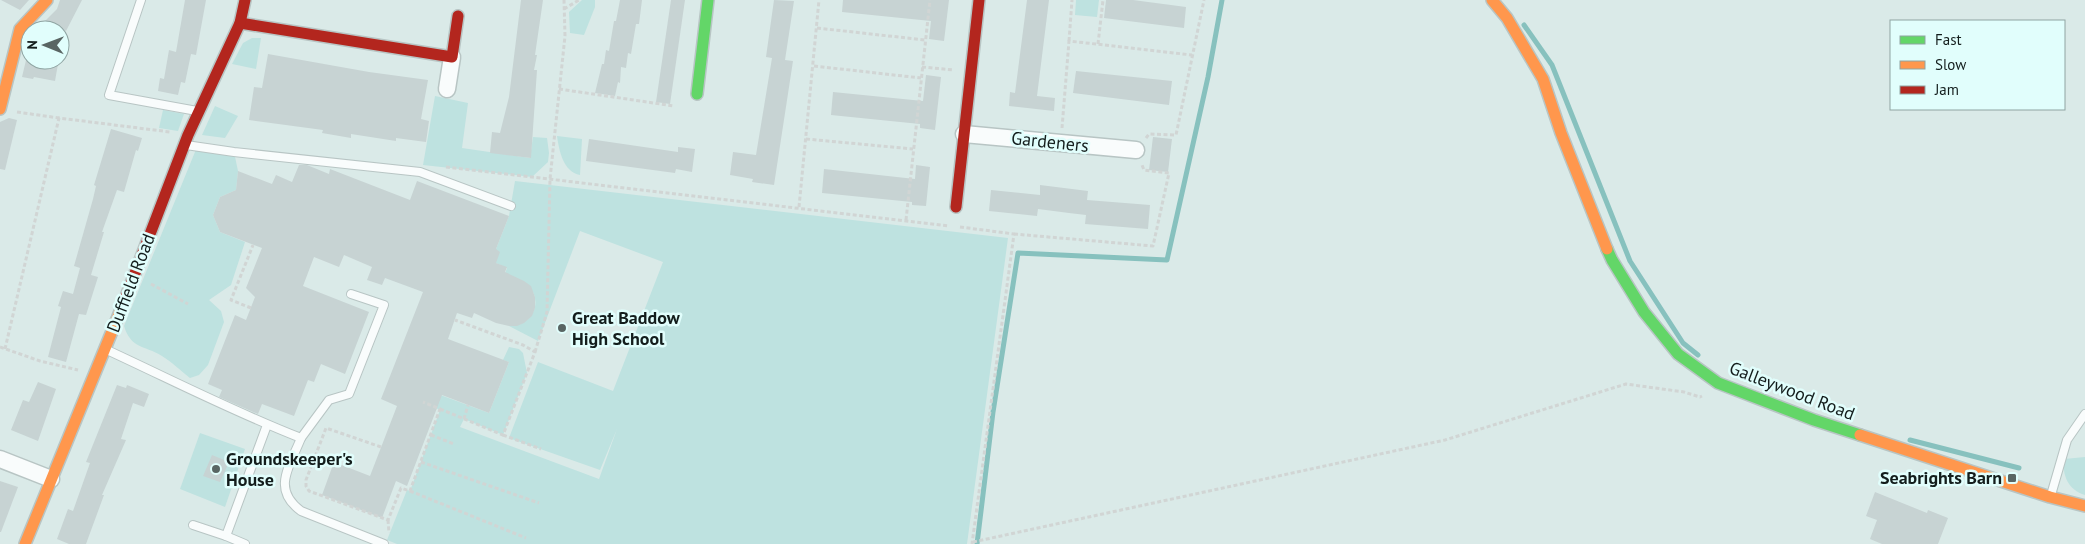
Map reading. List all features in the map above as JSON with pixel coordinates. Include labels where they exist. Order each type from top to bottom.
[{"type":"street","points":[[0,109],[20,29],[47,0]]},
{"type":"street","name":"Duffield Road","points":[[25,544],[106,349],[186,140],[240,23],[245,0]]},
{"type":"street","points":[[697,94],[708,0]]},
{"type":"street","points":[[956,207],[979,0]]},
{"type":"street","name":"Galleywood Road","points":[[1492,0],[1507,18],[1543,79],[1561,132],[1612,260],[1644,312],[1678,354],[1718,383],[1814,420],[2050,497],[2085,506]]},
{"type":"street","points":[[447,89],[458,16]]},
{"type":"street","points":[[240,23],[452,57]]},
{"type":"street","name":"Gardeners","points":[[964,134],[1136,150]]},
{"type":"street","points":[[0,459],[51,479]]},
{"type":"lane","points":[[141,0],[109,95],[199,111]]},
{"type":"lane","points":[[186,140],[234,152],[420,172],[511,206]]},
{"type":"lane","points":[[352,294],[384,305],[349,394],[330,400],[301,438],[284,479],[284,492],[290,503],[301,511],[384,544]]},
{"type":"lane","points":[[106,349],[220,404],[301,438]]},
{"type":"lane","points":[[2050,497],[2067,440],[2085,414]]},
{"type":"lane","points":[[226,536],[267,425]]},
{"type":"lane","points":[[193,525],[245,544]]},
{"type":"path","points":[[503,435],[535,352],[547,312],[550,179],[565,36],[564,0]]},
{"type":"path","points":[[564,9],[579,0]]},
{"type":"path","points":[[799,207],[819,0]]},
{"type":"path","points":[[906,220],[930,0]]},
{"type":"path","points":[[1060,143],[1072,0]]},
{"type":"path","points":[[1098,44],[1103,0]]},
{"type":"path","points":[[1176,135],[1204,0]]},
{"type":"path","points":[[817,28],[925,40]]},
{"type":"path","points":[[1069,40],[1192,55]]},
{"type":"path","points":[[814,66],[921,78]]},
{"type":"path","points":[[922,67],[971,72]]},
{"type":"path","points":[[559,90],[674,106]]},
{"type":"path","points":[[0,109],[186,140]]},
{"type":"path","points":[[5,349],[59,118]]},
{"type":"path","points":[[806,139],[913,149]]},
{"type":"path","points":[[443,167],[799,207],[1014,234],[1153,246],[1169,173]]},
{"type":"path","points":[[1014,234],[972,543],[1445,440],[1626,384],[1684,392],[1700,397],[1718,383]]},
{"type":"path","points":[[251,308],[231,300],[253,245]]},
{"type":"path","points":[[146,281],[188,304]]},
{"type":"path","points":[[455,320],[523,345],[535,352]]},
{"type":"path","points":[[0,347],[83,372]]},
{"type":"path","points":[[422,402],[541,449]]},
{"type":"path","points":[[464,419],[468,405]]},
{"type":"path","points":[[410,491],[440,409]]},
{"type":"path","points":[[382,447],[326,428],[306,480],[306,486],[309,491],[388,520],[401,488],[526,538]]},
{"type":"path","points":[[431,435],[454,444]]},
{"type":"path","points":[[421,462],[539,503]]},
{"type":"shaded area","points":[[582,0],[595,0],[595,7],[584,35],[570,33],[569,12]]},
{"type":"shaded area","points":[[1076,0],[1099,0],[1097,17],[1075,15]]},
{"type":"shaded area","points":[[252,38],[261,38],[256,69],[232,64],[243,43]]},
{"type":"shaded area","points":[[435,96],[468,103],[462,148],[530,158],[533,137],[547,138],[548,162],[532,177],[423,165]]},
{"type":"shaded area","points":[[215,106],[238,116],[225,138],[202,135]]},
{"type":"shaded area","points":[[163,110],[184,114],[178,131],[159,128]]},
{"type":"shaded area","points":[[557,136],[582,139],[580,175],[570,170],[563,160]]},
{"type":"shaded area","points":[[197,147],[234,152],[238,171],[236,190],[220,197],[213,215],[220,232],[245,242],[231,285],[209,300],[221,311],[224,322],[208,365],[199,375],[190,378],[162,356],[134,343],[124,326]]},
{"type":"shaded area","points":[[515,181],[1008,238],[967,544],[397,544],[387,540],[407,490],[410,491],[440,410],[423,402],[427,390],[489,413],[509,362],[503,360],[509,347],[519,349],[523,353],[527,373],[503,435],[464,419],[460,427],[599,479],[617,429],[600,470],[509,438],[538,362],[613,391],[663,262],[580,231],[538,341],[509,326],[521,323],[529,318],[534,310],[535,301],[533,292],[527,284],[504,276],[507,268],[496,263],[496,249],[509,216]]},
{"type":"shaded area","points":[[200,433],[245,449],[225,507],[180,489]]},
{"type":"shaded area","points":[[2085,457],[2085,495],[2074,490],[2067,481],[2064,471],[2064,459]]},
{"type":"building","points":[[1,0],[29,0],[20,10]]},
{"type":"building","points":[[60,0],[82,0],[70,23],[70,20],[46,20],[57,9]]},
{"type":"building","points":[[185,0],[206,0],[196,55],[191,54],[185,83],[181,82],[178,95],[158,91],[160,78],[164,79],[169,50],[176,52]]},
{"type":"building","points":[[521,0],[543,0],[535,55],[537,55],[534,70],[537,70],[531,158],[490,153],[492,132],[500,133],[509,97]]},
{"type":"building","points":[[620,0],[642,0],[639,24],[636,24],[631,54],[628,53],[626,68],[621,67],[620,83],[618,82],[615,96],[595,93],[602,64],[604,64],[606,50],[609,51]]},
{"type":"building","points":[[671,0],[685,0],[670,104],[656,102]]},
{"type":"building","points":[[774,0],[794,1],[785,60],[793,61],[774,185],[752,182],[753,179],[730,175],[733,152],[756,155],[772,58],[766,57]]},
{"type":"building","points":[[843,0],[949,0],[944,41],[929,39],[931,21],[842,12]]},
{"type":"building","points":[[1027,0],[1049,0],[1037,96],[1055,98],[1054,111],[1009,106],[1010,92],[1015,93]]},
{"type":"building","points":[[1106,0],[1133,0],[1186,7],[1184,28],[1104,18]]},
{"type":"building","points":[[268,54],[369,72],[428,80],[421,119],[429,121],[426,142],[396,138],[396,141],[351,134],[351,138],[322,133],[323,130],[249,120],[254,87],[262,88]]},
{"type":"building","points":[[24,70],[57,70],[55,81],[22,77]]},
{"type":"building","points":[[1076,71],[1172,81],[1169,105],[1073,93]]},
{"type":"building","points":[[926,75],[941,77],[935,130],[920,128],[920,124],[831,115],[833,92],[923,101]]},
{"type":"building","points":[[9,118],[17,120],[5,170],[0,169],[0,122]]},
{"type":"building","points":[[111,129],[142,138],[138,151],[136,150],[124,192],[117,190],[102,232],[104,232],[91,275],[98,277],[86,315],[79,314],[66,362],[48,357],[61,307],[58,306],[63,291],[73,294],[80,268],[74,266],[93,199],[96,186],[94,185]]},
{"type":"building","points":[[1153,137],[1172,139],[1168,172],[1149,170]]},
{"type":"building","points":[[589,139],[678,152],[678,147],[695,149],[692,172],[676,169],[675,173],[586,161]]},
{"type":"building","points":[[299,165],[307,165],[329,174],[330,169],[410,200],[417,181],[509,216],[496,249],[500,252],[496,263],[507,267],[505,272],[531,286],[535,297],[535,308],[532,316],[517,326],[496,323],[474,313],[472,318],[457,313],[448,339],[509,362],[489,413],[442,395],[407,486],[396,481],[382,518],[322,495],[334,462],[370,476],[397,406],[381,399],[423,292],[385,278],[382,285],[367,280],[372,267],[344,255],[339,267],[314,257],[303,286],[369,312],[345,374],[321,364],[314,382],[308,380],[294,416],[262,404],[258,414],[219,397],[222,390],[208,384],[235,315],[246,320],[255,297],[246,288],[262,248],[220,232],[213,215],[220,197],[236,190],[238,171],[272,184],[276,175],[292,182]]},
{"type":"building","points":[[916,165],[930,167],[926,206],[912,205],[912,202],[822,193],[824,169],[915,179]]},
{"type":"building","points":[[1040,185],[1088,191],[1087,200],[1150,205],[1148,229],[1085,224],[1086,215],[1038,209],[1037,216],[989,211],[991,190],[1040,195]]},
{"type":"building","points":[[38,382],[56,389],[38,441],[11,430],[23,400],[29,402]]},
{"type":"building","points":[[117,385],[126,388],[127,385],[149,394],[144,407],[133,403],[121,439],[126,440],[102,495],[104,495],[86,544],[69,544],[57,539],[68,509],[73,511],[90,463],[86,462]]},
{"type":"building","name":"Groundskeeper's House","points":[[212,455],[229,462],[220,482],[203,476]]},
{"type":"building","points":[[0,481],[18,487],[1,532],[0,532]]},
{"type":"building","points":[[1875,492],[1927,513],[1928,510],[1948,518],[1938,544],[1882,544],[1870,539],[1877,520],[1866,516]]},
{"type":"waterway","points":[[977,544],[993,412],[1018,253],[1167,260],[1208,77],[1222,0]]},
{"type":"waterway","points":[[1524,25],[1552,65],[1630,261],[1683,343],[1698,355]]},
{"type":"waterway","points":[[1910,440],[2019,468]]},
{"type":"traffic: fast","points":[[697,94],[708,0]]},
{"type":"traffic: fast","points":[[1607,249],[1644,312],[1678,354],[1718,383],[1814,420],[1860,435]]},
{"type":"traffic: slow","points":[[0,109],[20,29],[47,0]]},
{"type":"traffic: slow","points":[[1492,0],[1507,18],[1543,79],[1561,133],[1607,249]]},
{"type":"traffic: slow","points":[[25,544],[124,302]]},
{"type":"traffic: slow","points":[[1860,435],[2050,497],[2085,506]]},
{"type":"traffic: jam","points":[[124,302],[188,135],[240,23],[245,0]]},
{"type":"traffic: jam","points":[[956,207],[979,0]]},
{"type":"traffic: jam","points":[[240,23],[452,57],[458,16]]},
{"type":"place","name":"Great Baddow High School","points":[[562,328]]},
{"type":"place","name":"Groundskeeper's House","points":[[216,469]]},
{"type":"place","name":"Seabrights Barn","points":[[2012,478]]}]
